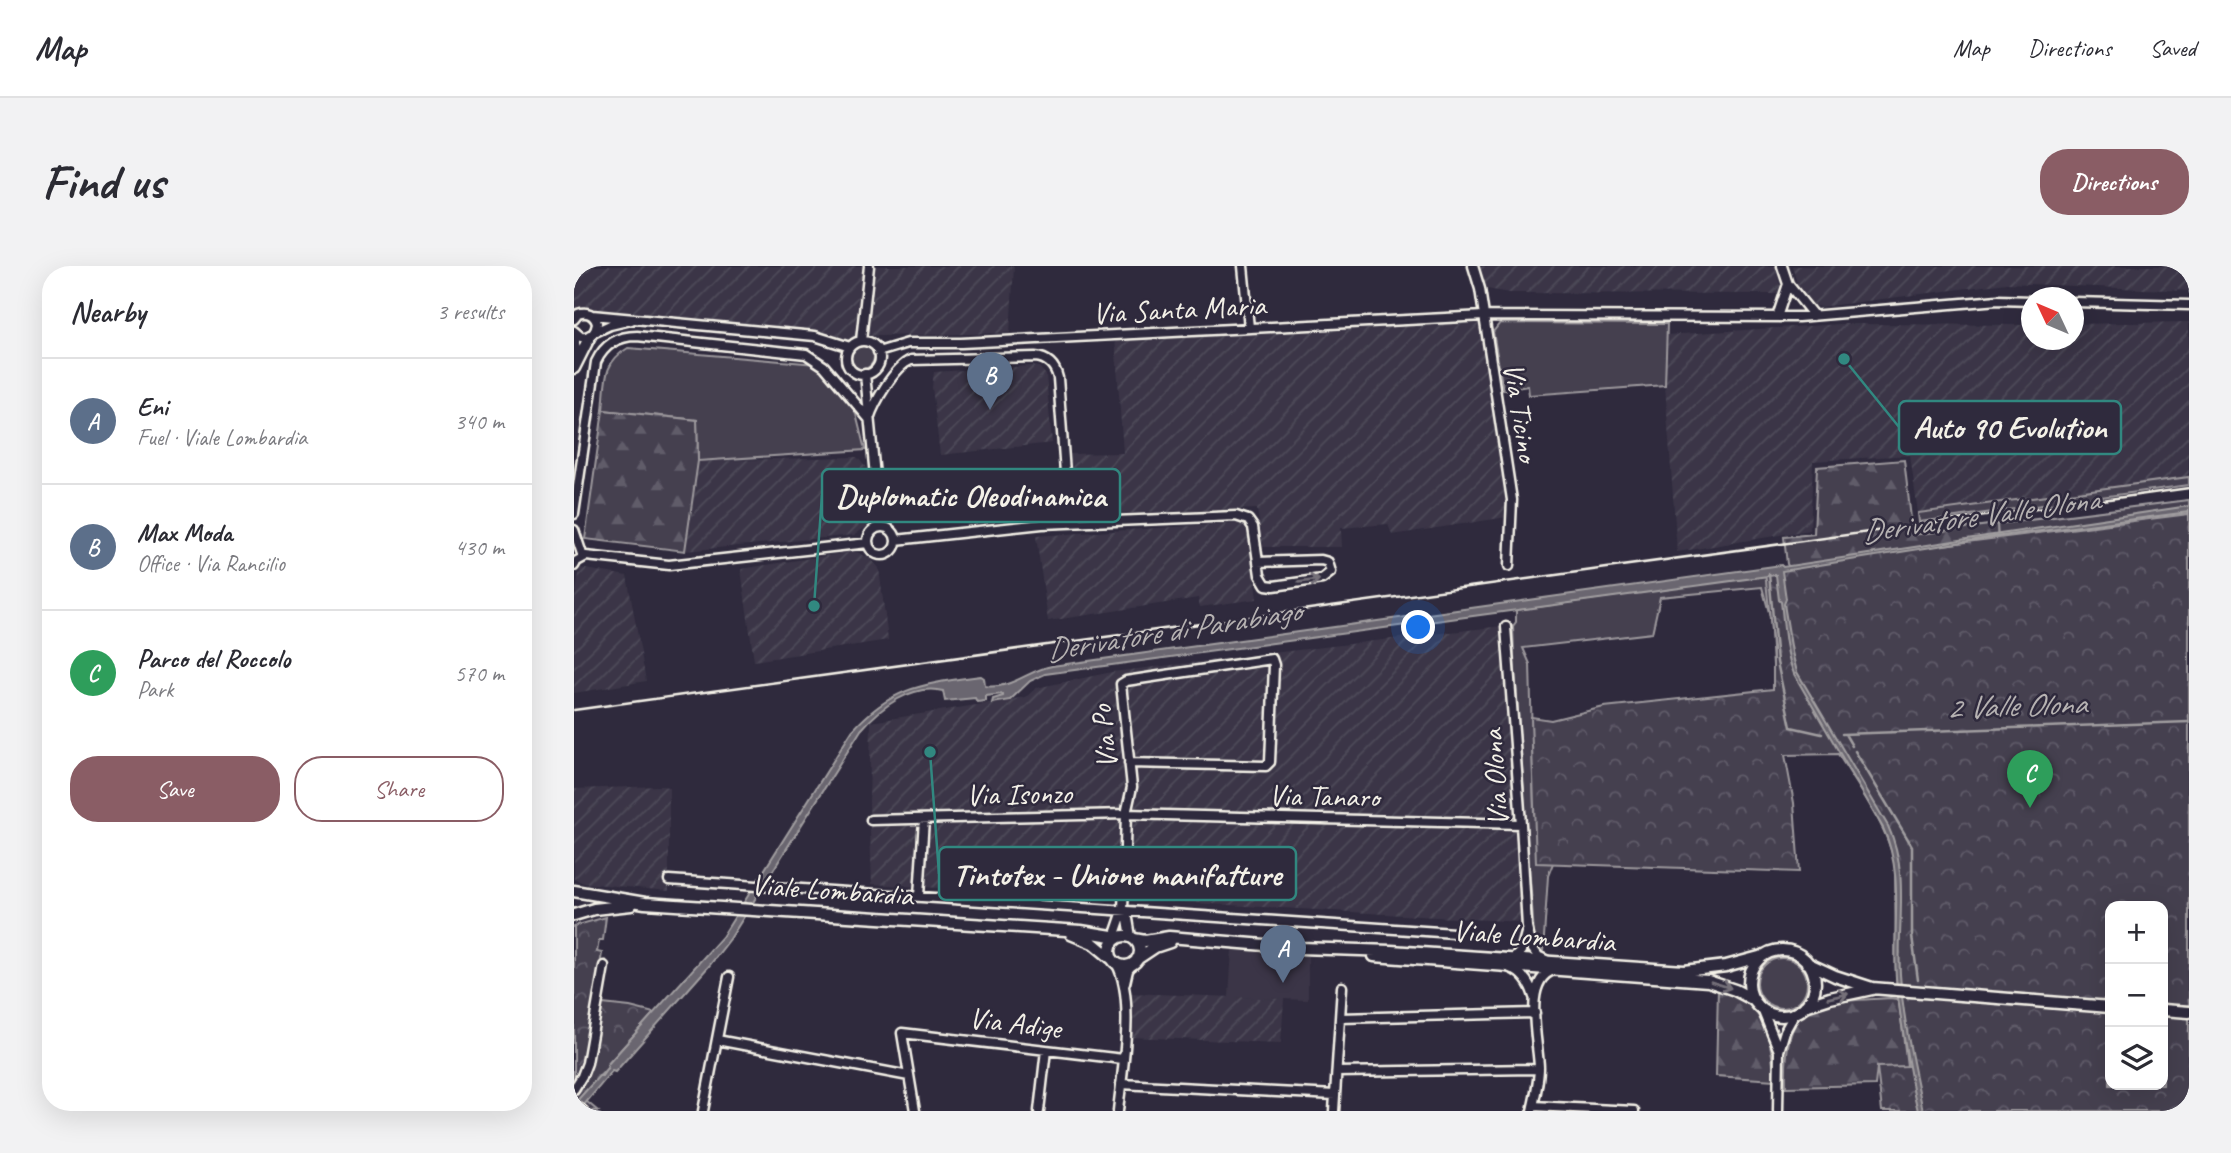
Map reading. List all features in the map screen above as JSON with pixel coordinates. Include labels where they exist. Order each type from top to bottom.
[{"type":"main road","points":[[574,332],[574,369]]},
{"type":"main road","points":[[574,369],[592,334]]},
{"type":"main road","name":"Viale Lombardia","points":[[574,891],[645,903],[1081,931],[1115,939],[1132,938],[1145,941],[1168,937],[1368,956],[1552,966],[1708,981],[1721,984],[1754,1000]]},
{"type":"main road","name":"Viale Lombardia","points":[[574,915],[601,908],[645,903]]},
{"type":"main road","name":"Viale Lombardia","points":[[1056,931],[1069,933],[1093,943],[1114,961],[1125,966],[1162,944],[1188,940]]},
{"type":"main road","points":[[1132,938],[1139,946],[1135,961]]},
{"type":"main road","points":[[1114,961],[1110,951],[1115,939]]},
{"type":"main road","points":[[1872,989],[1835,975],[1786,950],[1763,956],[1749,976],[1754,1000],[1762,1009],[1778,1015],[1830,998],[1872,989],[2105,1007]]},
{"type":"main road","name":"Viale Lombardia","points":[[1552,966],[1684,971],[1726,966],[1763,956]]},
{"type":"main road","points":[[1800,1009],[1811,997],[1814,985],[1813,973],[1807,962]]},
{"type":"main road","points":[[2168,1010],[2189,1012]]},
{"type":"street","points":[[861,341],[869,266]]},
{"type":"street","points":[[1244,266],[1249,328]]},
{"type":"street","name":"Via Ticino","points":[[1474,266],[1480,289],[1512,500],[1509,566]]},
{"type":"street","points":[[1782,266],[1787,284],[1814,316]]},
{"type":"street","points":[[1777,317],[1787,284]]},
{"type":"street","name":"Via Santa Maria","points":[[878,352],[900,344],[916,342],[961,343],[1484,316],[1793,317],[1998,300],[2021,301]]},
{"type":"street","points":[[1782,301],[1793,317]]},
{"type":"street","points":[[2084,302],[2189,305]]},
{"type":"street","points":[[575,315],[583,312],[815,336],[850,347]]},
{"type":"street","points":[[592,315],[597,323],[592,334]]},
{"type":"street","points":[[574,332],[581,337],[610,325],[639,318]]},
{"type":"street","points":[[574,514],[596,362],[609,344],[622,338],[637,336],[806,354],[824,366],[869,419]]},
{"type":"street","points":[[861,341],[873,345],[878,352],[878,364],[873,371],[864,374],[849,368],[846,355],[850,347],[861,341]]},
{"type":"street","points":[[869,419],[872,409],[897,370],[911,360],[1035,357],[1047,360],[1058,377],[1067,504],[1059,519],[1042,524]]},
{"type":"street","points":[[864,374],[880,527]]},
{"type":"street","points":[[896,540],[1042,524],[1240,517],[1248,520],[1252,527],[1258,562],[1261,579],[1270,586],[1322,579],[1331,572],[1328,562],[1321,560],[1258,562]]},
{"type":"street","points":[[880,527],[891,530],[896,540],[893,550],[884,556],[873,553],[867,543],[871,532],[880,527]]},
{"type":"street","points":[[574,530],[583,557]]},
{"type":"street","points":[[574,566],[583,557],[669,565],[867,543]]},
{"type":"street","name":"Via Olona","points":[[1506,627],[1527,927],[1532,948],[1552,966]]},
{"type":"street","name":"Via Po","points":[[1124,911],[1126,814],[1132,787],[1129,763],[1121,684],[1126,681],[1272,659],[1270,762],[1266,766],[1129,763]]},
{"type":"street","name":"Via Tanaro","points":[[1126,814],[1521,824]]},
{"type":"street","name":"Via Isonzo","points":[[871,820],[1126,814]]},
{"type":"street","points":[[919,895],[924,819]]},
{"type":"street","name":"Viale Lombardia","points":[[669,880],[1454,933]]},
{"type":"street","points":[[1124,911],[1132,938]]},
{"type":"street","points":[[1115,939],[1118,922],[1124,911]]},
{"type":"street","name":"Via Olona","points":[[1510,963],[1523,947],[1527,927]]},
{"type":"street","points":[[1114,961],[1122,975],[1124,986],[1126,1037],[1118,1111]]},
{"type":"street","points":[[1124,986],[1126,976],[1135,961]]},
{"type":"street","points":[[1510,963],[1524,977],[1534,999],[1539,1069],[1533,1109],[1634,1111]]},
{"type":"street","points":[[574,1089],[587,1063],[604,966]]},
{"type":"street","points":[[1534,999],[1541,977],[1552,966]]},
{"type":"street","points":[[703,1111],[729,977]]},
{"type":"street","points":[[1335,1111],[1342,987]]},
{"type":"street","points":[[1762,1009],[1779,1051]]},
{"type":"street","points":[[1778,1111],[1779,1051],[1785,1031],[1800,1009]]},
{"type":"street","points":[[1340,1018],[1535,1013]]},
{"type":"street","name":"Via Adige","points":[[909,1076],[902,1032],[1124,1059]]},
{"type":"street","points":[[717,1040],[909,1076],[915,1111]]},
{"type":"street","points":[[1039,1111],[1046,1050]]},
{"type":"street","points":[[1337,1072],[1539,1069]]},
{"type":"street","points":[[1121,1084],[1335,1095]]},
{"type":"shaded area","points":[[574,266],[868,266],[860,340],[850,346],[834,340],[574,313]]},
{"type":"shaded area","points":[[870,266],[1014,266],[1010,333],[864,335]]},
{"type":"shaded area","points":[[1476,266],[1775,266],[1782,294],[1509,293],[1482,288]]},
{"type":"shaded area","points":[[1792,266],[2189,266],[2189,291],[2007,283],[1820,307],[1811,305],[1799,290]]},
{"type":"shaded area","points":[[1483,317],[1510,497],[1507,517],[1392,535],[1388,524],[1341,528],[1342,547],[1263,547],[1257,509],[1077,515],[1070,454],[1123,453],[1115,337]]},
{"type":"shaded area","points":[[2189,322],[2189,477],[1918,513],[1910,455],[1813,461],[1810,530],[1677,552],[1665,385],[1666,335],[1841,324],[2021,325],[2021,350],[2084,350],[2084,324]]},
{"type":"shaded area","points":[[1039,367],[1046,375],[1052,443],[940,455],[932,387],[934,372]]},
{"type":"shaded area","points":[[857,457],[869,471],[873,518],[854,535],[685,551],[698,461]]},
{"type":"shaded area","points":[[2189,506],[2189,512],[1994,537],[1782,571],[1786,599],[1784,604],[1797,672],[1888,826],[1895,844],[1901,880],[1901,991],[1923,1111],[1918,1111],[1914,1094],[1899,1006],[1895,958],[1896,883],[1890,846],[1883,828],[1794,674],[1776,575],[1045,674],[1030,681],[1010,700],[992,703],[993,699],[1003,694],[986,696],[986,701],[977,702],[975,698],[945,701],[943,691],[931,689],[908,694],[887,706],[861,730],[730,939],[709,966],[615,1072],[612,1071],[579,1111],[574,1111],[574,1104],[599,1076],[602,1076],[607,1065],[722,937],[852,731],[881,705],[910,690],[981,676],[985,686],[1003,685],[1052,666],[1781,565],[1783,567]]},
{"type":"shaded area","points":[[1241,524],[1248,531],[1257,599],[1200,607],[1198,598],[1048,621],[1036,536]]},
{"type":"shaded area","points":[[855,551],[871,559],[879,568],[888,640],[754,661],[741,569]]},
{"type":"shaded area","points":[[580,568],[627,576],[646,681],[574,693],[574,603]]},
{"type":"shaded area","points":[[1502,626],[1521,922],[872,884],[869,803],[871,722],[1026,697],[1036,688],[1112,672]]},
{"type":"shaded area","points":[[669,787],[669,891],[584,883],[574,879],[574,789]]},
{"type":"shaded area","points":[[1232,949],[1308,954],[1308,1000],[1229,997]]},
{"type":"shaded area","points":[[1128,993],[1284,999],[1281,1043],[1129,1037]]},
{"type":"green space","points":[[1500,323],[1667,324],[1665,385],[1529,395],[1528,386],[1503,390],[1493,332]]},
{"type":"green space","points":[[862,345],[871,348],[874,357],[871,366],[862,369],[853,366],[850,357],[853,348]]},
{"type":"green space","points":[[628,348],[817,364],[855,410],[865,450],[698,461],[697,420],[603,410],[609,367]]},
{"type":"green space","points":[[603,410],[697,420],[698,461],[685,551],[585,539]]},
{"type":"green space","points":[[1904,460],[1913,535],[1997,524],[1999,584],[1791,571],[1787,564],[1784,537],[1814,534],[1817,467]]},
{"type":"green space","points":[[2189,477],[2189,485],[1919,522],[1918,513]]},
{"type":"green space","points":[[2189,500],[2189,533],[1998,543],[1997,524]]},
{"type":"green space","points":[[2189,514],[2189,1111],[1882,1111],[1877,1067],[1907,1066],[1896,978],[1895,865],[1879,821],[1838,754],[1785,755],[1794,803],[1799,872],[1536,863],[1531,717],[1551,720],[1604,707],[1773,689],[1773,648],[1765,571],[1911,549]]},
{"type":"green space","points":[[1768,575],[1777,731],[1770,616],[1762,587],[1660,597],[1652,633],[1523,648],[1530,664],[1534,814],[1557,853],[1548,876],[1543,952],[1535,948],[1514,656],[1513,626],[1516,622],[1516,610]]},
{"type":"green space","points":[[606,917],[603,940],[599,940],[597,952],[602,953],[594,1003],[654,1013],[581,1097],[598,1111],[574,1111],[574,926]]},
{"type":"green space","points":[[1782,958],[1800,965],[1807,983],[1800,1001],[1782,1008],[1764,1001],[1757,983],[1764,965]]},
{"type":"green space","points":[[1718,988],[1743,1000],[1759,1016],[1771,1047],[1774,1080],[1716,1076]]},
{"type":"green space","points":[[1890,998],[1918,1002],[1942,1111],[1877,1067],[1875,1085],[1786,1087],[1790,1036],[1798,1021],[1809,1011],[1842,1001]]},
{"type":"waterway","name":"2 Valle Olona","points":[[1769,574],[1777,662],[1791,727],[1822,734]]},
{"type":"waterway","name":"2 Valle Olona","points":[[1842,734],[2189,722]]},
{"type":"waterway","name":"2 Valle Olona","points":[[1845,734],[1852,746]]},
{"type":"waterway","name":"2 Valle Olona","points":[[1855,751],[1912,846],[1912,936],[1918,980]]},
{"type":"railway","points":[[574,710],[2189,488]]},
{"type":"place","name":"Auto 90 Evolution","points":[[1844,359]]},
{"type":"place","name":"Max Moda","points":[[990,410]]},
{"type":"place","name":"Duplomatic Oleodinamica","points":[[814,606]]},
{"type":"place","name":"Tintotex - Unione manifatture","points":[[930,752]]},
{"type":"place","name":"Parco del Roccolo","points":[[2030,808]]},
{"type":"place","name":"Eni","points":[[1283,983]]},
{"type":"water label","name":"Derivatore Valle Olona","points":[[1980,515]]},
{"type":"water label","name":"Derivatore di Parabiago","points":[[1173,630]]}]
